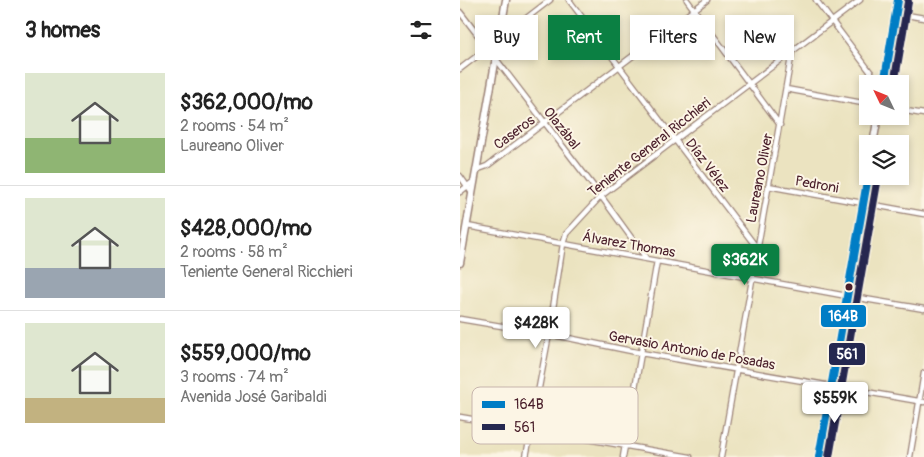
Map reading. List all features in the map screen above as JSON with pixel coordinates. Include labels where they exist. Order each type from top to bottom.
[{"type":"main road","points":[[503,15],[506,0]]},
{"type":"main road","points":[[884,75],[898,0]]},
{"type":"main road","points":[[460,263],[496,60]]},
{"type":"main road","points":[[819,457],[866,185]]},
{"type":"street","points":[[531,15],[550,0]]},
{"type":"street","name":"Díaz Vélez","points":[[569,0],[757,248]]},
{"type":"street","points":[[686,0],[780,125]]},
{"type":"street","name":"Caseros","points":[[476,170],[487,166],[707,0]]},
{"type":"street","points":[[816,0],[873,75]]},
{"type":"street","name":"Teniente General Ricchieri","points":[[794,50],[860,0]]},
{"type":"street","name":"Olazábal","points":[[460,12],[475,32]]},
{"type":"street","points":[[895,13],[924,18]]},
{"type":"street","points":[[460,69],[475,58]]},
{"type":"street","name":"Olazábal","points":[[497,60],[646,258]]},
{"type":"street","name":"Teniente General Ricchieri","points":[[539,387],[566,234],[601,196],[782,60]]},
{"type":"street","name":"Laureano Oliver","points":[[721,457],[791,60]]},
{"type":"street","points":[[786,89],[859,102]]},
{"type":"street","points":[[909,112],[924,114]]},
{"type":"street","points":[[460,176],[472,193]]},
{"type":"street","points":[[460,192],[474,181]]},
{"type":"street","name":"Pedroni","points":[[768,186],[924,214]]},
{"type":"street","name":"Álvarez Thomas","points":[[467,226],[924,309]]},
{"type":"street","points":[[635,387],[657,261]]},
{"type":"street","name":"Gervasio Antonio de Posadas","points":[[460,319],[922,402]]},
{"type":"street","points":[[910,457],[922,402],[924,373]]},
{"type":"street","name":"Teniente General Ricchieri","points":[[526,457],[528,444]]},
{"type":"street","points":[[613,444],[690,457]]},
{"type":"street","points":[[623,457],[625,446]]},
{"type":"transit line","name":"164B","points":[[886,75],[898,0]]},
{"type":"transit line","name":"561","points":[[896,75],[908,2]]},
{"type":"transit line","name":"164B","points":[[819,457],[866,185]]},
{"type":"transit line","name":"561","points":[[829,457],[877,185]]}]
